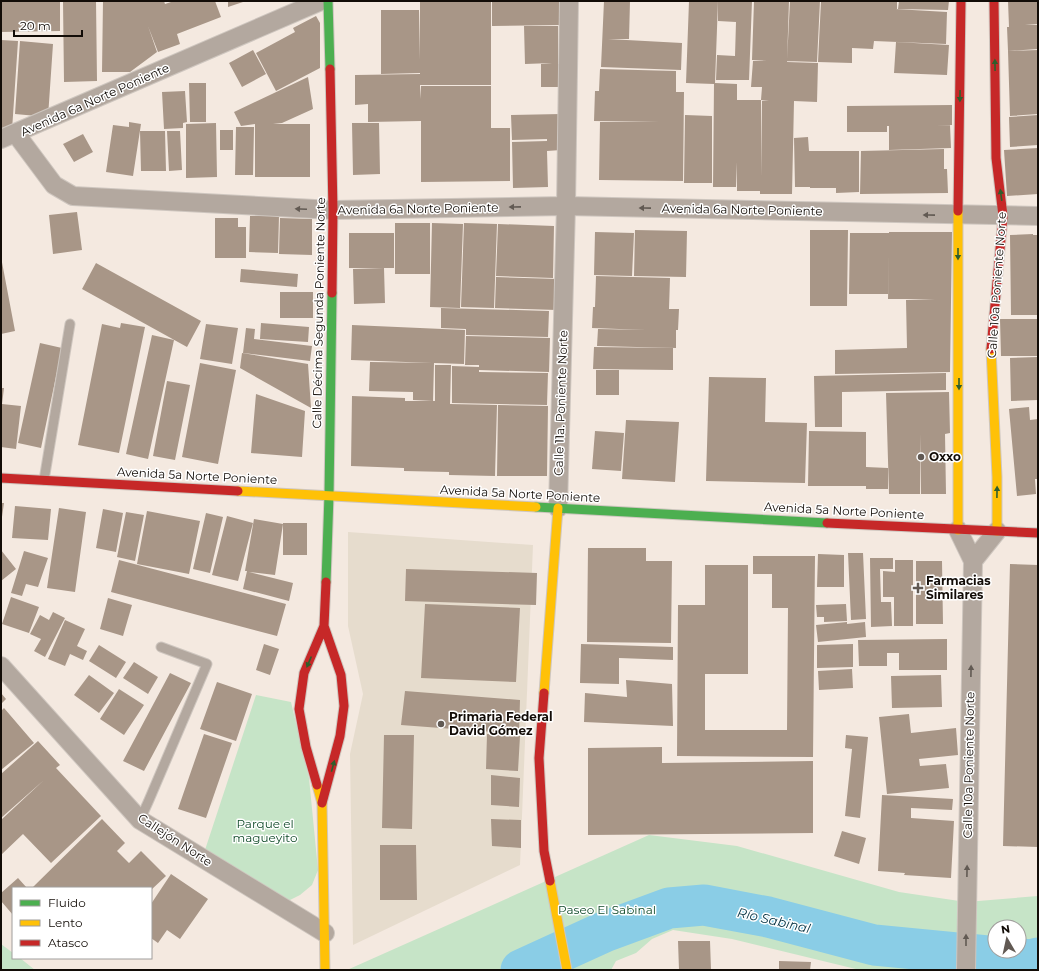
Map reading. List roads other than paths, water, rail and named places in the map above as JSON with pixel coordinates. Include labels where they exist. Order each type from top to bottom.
[{"type":"street","name":"Avenida 6a Norte Poniente","points":[[321,1],[8,137],[54,185],[73,196],[333,210],[566,206],[958,216],[1038,216]]},
{"type":"street","name":"Calle Décima Segunda Poniente Norte","points":[[325,970],[322,803],[306,747],[299,709],[304,673],[324,626],[329,495],[333,210],[328,1]]},
{"type":"street","name":"Calle 11a. Poniente Norte","points":[[566,966],[544,851],[540,758],[558,508],[566,206],[569,1]]},
{"type":"street","name":"Calle 10a Poniente Norte","points":[[961,1],[958,216],[958,530],[973,561],[966,970]]},
{"type":"street","name":"Calle 10a Poniente Norte","points":[[994,1],[996,158],[1003,216],[991,348],[997,477],[996,531]]},
{"type":"street","name":"Avenida 5a Norte Poniente","points":[[1,478],[958,530],[1038,533]]},
{"type":"street","points":[[973,561],[996,531]]},
{"type":"street","name":"Calle Décima Segunda Poniente Norte","points":[[322,803],[340,736],[344,706],[341,675],[324,626]]},
{"type":"street","name":"Callejón Norte","points":[[1,666],[140,820],[325,933]]},
{"type":"lane","points":[[44,480],[70,324]]},
{"type":"lane","points":[[140,820],[207,664],[161,647]]},
{"type":"waterway","name":"Río Sabinal","points":[[521,970],[604,932],[669,908],[704,905],[768,917],[874,945],[1031,960],[1038,958]]},
{"type":"place","name":"Oxxo","points":[[921,457]]},
{"type":"place","name":"Farmacias Similares","points":[[918,588]]},
{"type":"place","name":"Primaria Federal David Gómez","points":[[441,724]]},
{"type":"park label","name":"Parque el magueyito","points":[[265,831]]},
{"type":"park label","name":"Paseo El Sabinal","points":[[607,910]]}]
